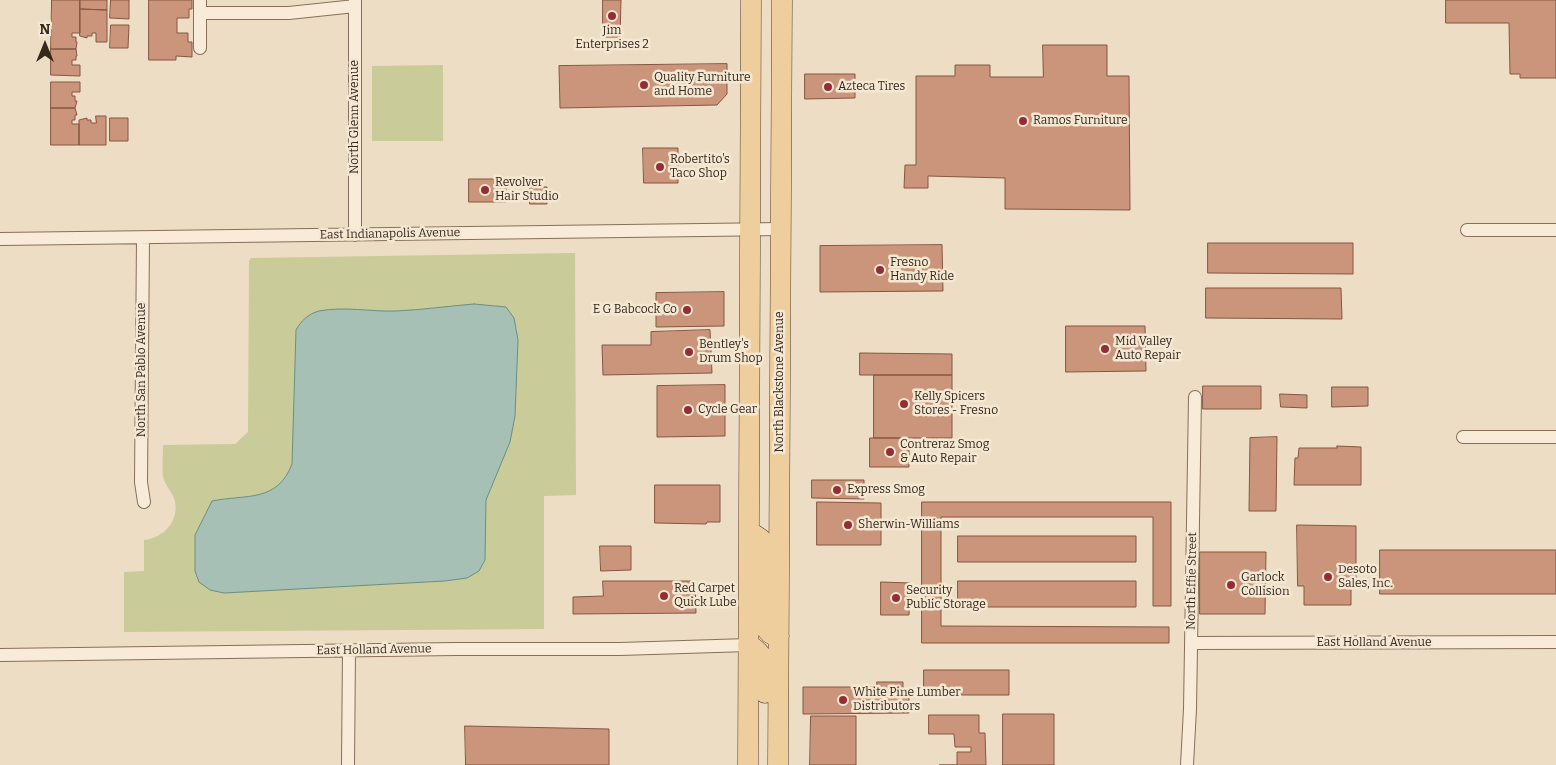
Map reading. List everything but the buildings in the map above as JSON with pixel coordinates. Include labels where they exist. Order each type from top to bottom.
[{"type":"main road","points":[[748,765],[751,0]]},
{"type":"main road","name":"North Blackstone Avenue","points":[[778,760],[782,0]]},
{"type":"main road","points":[[749,531],[761,540],[764,550],[764,620],[766,631],[773,636],[779,636]]},
{"type":"main road","points":[[748,645],[756,648],[764,660],[766,726],[769,741],[778,760]]},
{"type":"street","points":[[200,48],[200,6],[288,13],[356,3]]},
{"type":"street","name":"North Glenn Avenue","points":[[355,234],[356,3]]},
{"type":"street","name":"East Indianapolis Avenue","points":[[0,240],[781,229]]},
{"type":"street","points":[[1467,230],[1556,230]]},
{"type":"street","name":"North San Pablo Avenue","points":[[143,238],[141,482],[144,502]]},
{"type":"street","name":"North Effie Street","points":[[1187,765],[1195,397]]},
{"type":"street","points":[[1464,437],[1556,437]]},
{"type":"street","name":"East Holland Avenue","points":[[1191,643],[1556,642]]},
{"type":"street","name":"East Holland Avenue","points":[[0,655],[349,650],[620,649],[748,645]]},
{"type":"street","points":[[348,765],[349,650]]},
{"type":"green space","points":[[443,65],[443,141],[372,141],[372,66]]},
{"type":"green space","points":[[575,253],[576,495],[544,496],[544,629],[124,632],[124,572],[144,571],[144,540],[151,539],[164,532],[175,514],[174,498],[163,477],[163,445],[235,444],[248,432],[249,261],[251,258]]},
{"type":"shaded area","points":[[474,304],[506,307],[514,318],[518,340],[515,416],[510,442],[486,500],[485,560],[479,571],[467,578],[445,581],[224,593],[210,590],[199,582],[195,571],[195,535],[212,501],[269,491],[286,476],[292,464],[296,330],[303,321],[315,312],[328,310],[396,311]]},
{"type":"place","name":"Jim Enterprises 2","points":[[612,16]]},
{"type":"place","name":"Quality Furniture and Home","points":[[644,85]]},
{"type":"place","name":"Azteca Tires","points":[[828,87]]},
{"type":"place","name":"Ramos Furniture","points":[[1023,121]]},
{"type":"place","name":"Robertito's Taco Shop","points":[[660,167]]},
{"type":"place","name":"Revolver Hair Studio","points":[[485,190]]},
{"type":"place","name":"Fresno Handy Ride","points":[[880,270]]},
{"type":"place","name":"E G Babcock Co","points":[[687,310]]},
{"type":"place","name":"Mid Valley Auto Repair","points":[[1105,349]]},
{"type":"place","name":"Bentley's Drum Shop","points":[[689,352]]},
{"type":"place","name":"Kelly Spicers Stores - Fresno","points":[[904,404]]},
{"type":"place","name":"Cycle Gear","points":[[688,410]]},
{"type":"place","name":"Contreraz Smog & Auto Repair","points":[[890,452]]},
{"type":"place","name":"Express Smog","points":[[837,490]]},
{"type":"place","name":"Sherwin-Williams","points":[[848,525]]},
{"type":"place","name":"Desoto Sales, Inc.","points":[[1328,577]]},
{"type":"place","name":"Garlock Collision","points":[[1231,585]]},
{"type":"place","name":"Red Carpet Quick Lube","points":[[664,596]]},
{"type":"place","name":"Security Public Storage","points":[[896,598]]},
{"type":"place","name":"White Pine Lumber Distributors","points":[[843,700]]}]
